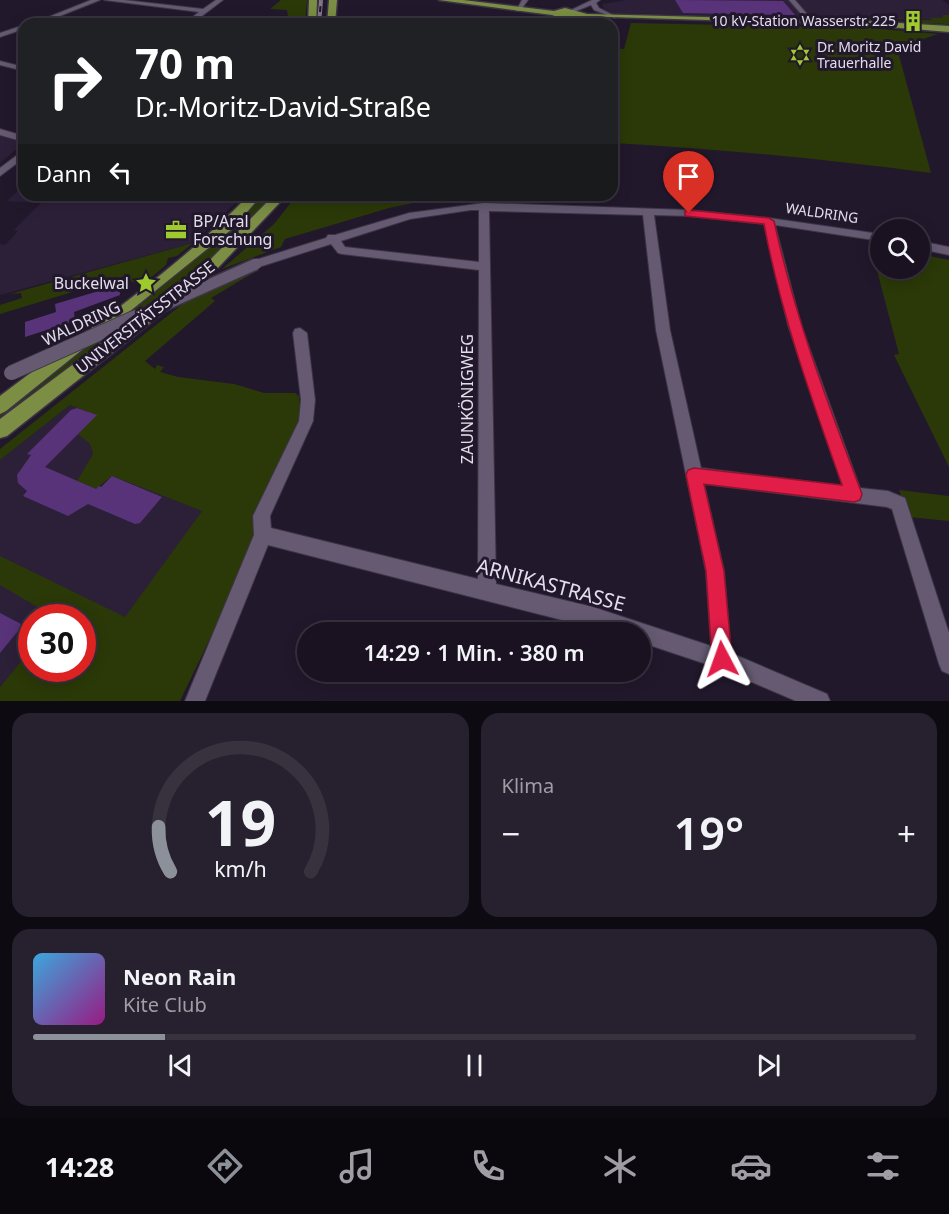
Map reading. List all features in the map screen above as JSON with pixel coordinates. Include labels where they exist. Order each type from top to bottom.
[{"type":"main road","points":[[312,18],[313,0]]},
{"type":"main road","points":[[332,18],[333,0]]},
{"type":"main road","points":[[443,0],[518,10],[557,18],[561,10],[613,17],[811,22],[949,30]]},
{"type":"main road","name":"UNIVERSITÄTSSTRASSE","points":[[0,406],[193,255],[250,201]]},
{"type":"main road","name":"UNIVERSITÄTSSTRASSE","points":[[0,430],[207,271],[275,201]]},
{"type":"street","points":[[50,18],[98,0]]},
{"type":"street","points":[[107,0],[146,2],[204,11]]},
{"type":"street","points":[[194,18],[220,0]]},
{"type":"street","points":[[518,10],[525,0]]},
{"type":"street","points":[[792,0],[811,22]]},
{"type":"street","points":[[574,13],[595,1],[596,9],[613,17]]},
{"type":"street","points":[[0,35],[18,29]]},
{"type":"street","points":[[0,63],[18,68]]},
{"type":"street","points":[[0,132],[18,137]]},
{"type":"street","points":[[0,173],[18,158]]},
{"type":"street","name":"WALDRING","points":[[6,376],[256,264],[332,238],[409,216],[484,206],[648,211],[769,221],[870,236]]},
{"type":"street","name":"ZAUNKÖNIGWEG","points":[[484,206],[487,591]]},
{"type":"street","points":[[648,211],[663,330],[715,571],[722,659]]},
{"type":"street","points":[[769,221],[781,284],[798,342],[854,494]]},
{"type":"street","points":[[332,238],[342,250],[484,267]]},
{"type":"street","points":[[930,246],[949,250]]},
{"type":"street","points":[[195,701],[263,535],[261,516],[306,421],[308,400],[300,333]]},
{"type":"street","points":[[694,475],[854,494],[888,499],[899,504],[949,664]]},
{"type":"street","name":"ARNIKASTRASSE","points":[[263,535],[593,617],[722,659],[820,701]]},
{"type":"shaded area","points":[[627,0],[942,0],[949,5],[949,20],[611,13],[604,9],[602,4]]},
{"type":"shaded area","points":[[0,136],[18,141],[18,148],[0,163]]},
{"type":"shaded area","points":[[18,191],[18,201],[238,201],[193,243],[0,295],[0,244],[5,245],[18,231],[14,230],[41,203],[7,201]]},
{"type":"shaded area","points":[[70,405],[97,415],[90,444],[93,454],[78,481],[102,487],[112,476],[202,511],[125,618],[76,594],[68,604],[18,604],[18,665],[0,687],[0,460]]},
{"type":"green space","points":[[281,0],[307,0],[306,18],[288,18],[287,10],[270,9]]},
{"type":"green space","points":[[943,15],[949,15],[949,24],[920,23],[917,20],[932,20],[930,18],[942,18]]},
{"type":"green space","points":[[810,17],[889,19],[888,21]]},
{"type":"green space","points":[[890,18],[917,20],[889,19]]},
{"type":"green space","points":[[631,23],[869,28],[938,34],[897,48],[931,173],[812,159],[618,143],[618,48],[624,49]]},
{"type":"green space","points":[[255,201],[270,201],[227,247],[0,424],[0,412],[168,282]]},
{"type":"green space","points":[[292,201],[423,201],[389,208],[285,239],[281,247],[222,269],[274,224]]},
{"type":"green space","points":[[193,243],[177,256],[168,258],[166,265],[142,285],[131,281],[128,275],[0,314],[0,305],[22,298],[21,293],[10,294]]},
{"type":"green space","points":[[930,256],[949,260],[949,467],[894,355],[899,354],[879,279],[930,279]]},
{"type":"green space","points":[[258,270],[211,298],[215,301],[145,361],[155,369],[157,365],[164,367],[160,372],[178,377],[234,384],[264,393],[295,393],[299,396],[301,415],[258,515],[248,559],[180,701],[0,701],[0,687],[18,665],[18,682],[96,682],[96,604],[32,604],[0,585],[0,556],[125,617],[202,511],[112,476],[96,489],[77,481],[93,454],[90,444],[78,434],[96,415],[70,405],[0,460],[0,449],[185,302]]},
{"type":"green space","points":[[899,490],[949,496],[949,521],[909,517]]},
{"type":"building","points":[[675,0],[783,1],[795,15],[683,13]]},
{"type":"building","points":[[119,285],[120,295],[74,312],[75,321],[25,337],[25,322],[56,312],[55,304]]},
{"type":"building","points":[[77,408],[97,415],[45,467],[96,489],[112,476],[162,497],[140,523],[135,524],[88,504],[68,516],[23,496],[27,491],[18,483],[17,475],[31,455],[27,454],[71,410]]},
{"type":"building","points":[[0,613],[18,622],[18,631],[0,653]]},
{"type":"railway","points":[[320,18],[321,0]]},
{"type":"place","name":"10 kV-Station Wasserstr. 225","points":[[913,21]]},
{"type":"place","name":"Dr. Moritz David Trauerhalle","points":[[800,55]]},
{"type":"place","name":"BP/Aral Forschung","points":[[176,230]]},
{"type":"place","name":"Buckelwal","points":[[146,283]]},
{"type":"route","points":[[689,213],[769,221],[781,284],[798,342],[854,494],[694,475],[715,571],[722,659]]}]
